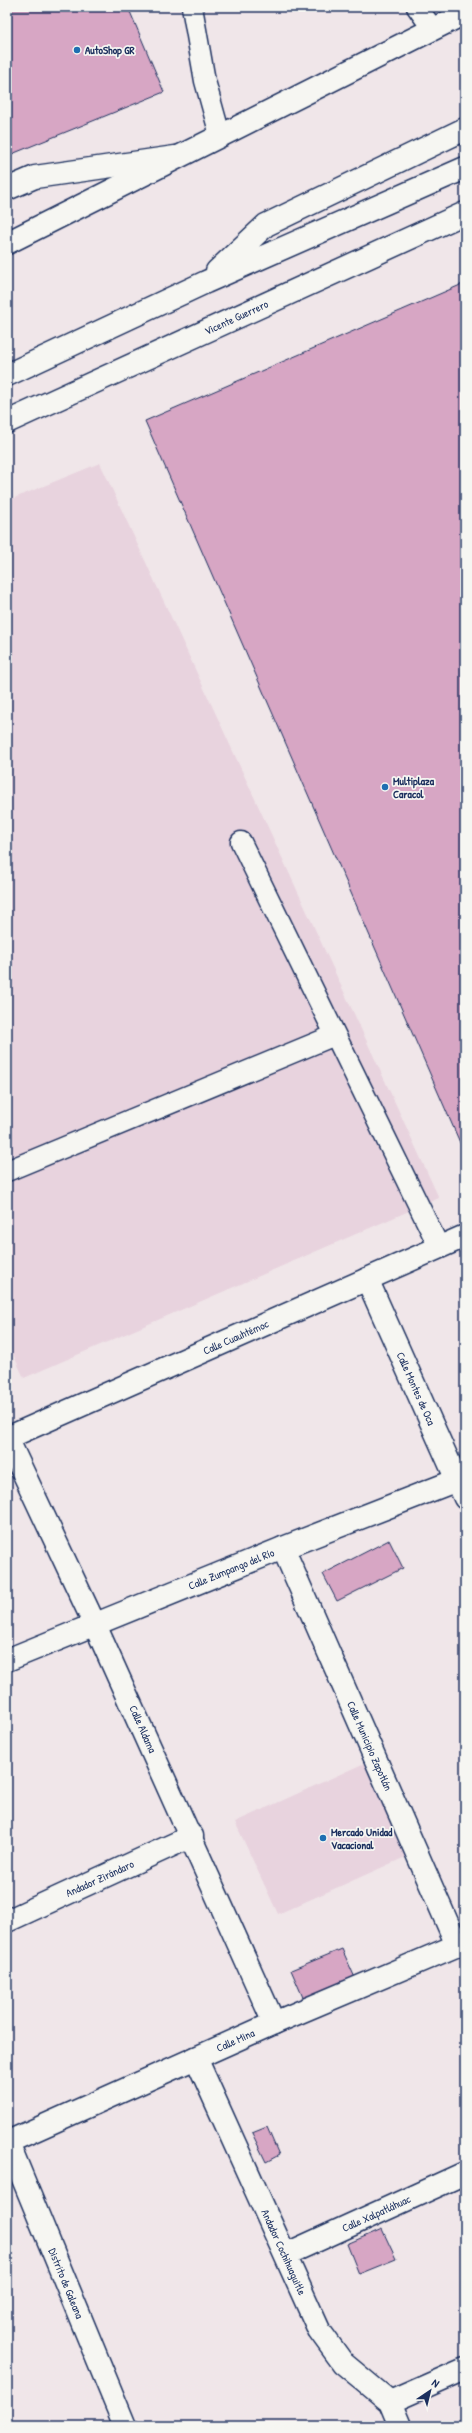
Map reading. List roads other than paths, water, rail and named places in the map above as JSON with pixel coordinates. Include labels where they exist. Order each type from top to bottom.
[{"type":"street","points":[[7,243],[432,28],[465,13]]},
{"type":"street","points":[[206,282],[266,225],[465,129]]},
{"type":"street","points":[[7,189],[35,177],[176,157]]},
{"type":"street","points":[[7,375],[206,282],[465,168]]},
{"type":"street","name":"Vicente Guerrero","points":[[7,422],[465,213]]},
{"type":"street","name":"Calle Cuauhtémoc","points":[[7,1438],[465,1236]]},
{"type":"street","name":"Calle Montes de Oca","points":[[367,1279],[461,1489]]},
{"type":"street","name":"Calle Aldama","points":[[7,1438],[192,1836],[274,2023]]},
{"type":"street","name":"Calle Zumpango del Río","points":[[7,1660],[283,1548],[461,1489]]},
{"type":"street","name":"Calle Municipio Zapotlán","points":[[283,1548],[461,1943]]},
{"type":"street","name":"Andador Zirándaro","points":[[7,1921],[192,1836]]},
{"type":"street","name":"Calle Mina","points":[[7,2141],[274,2023],[461,1943]]},
{"type":"street","name":"Andador Cochihuaguitle","points":[[196,2058],[287,2254],[319,2330],[343,2362],[390,2402],[400,2426]]},
{"type":"street","name":"Distrito de Galeana","points":[[7,2141],[125,2426]]},
{"type":"street","name":"Calle Xalpatláhuac","points":[[287,2254],[465,2173]]},
{"type":"street","points":[[390,2402],[465,2369]]},
{"type":"lane","points":[[192,7],[205,80],[220,135]]},
{"type":"lane","points":[[417,7],[432,28]]},
{"type":"lane","points":[[240,842],[439,1247]]},
{"type":"lane","points":[[7,1171],[335,1035]]},
{"type":"place","name":"AutoShop GR","points":[[77,50]]},
{"type":"place","name":"Multiplaza Caracol","points":[[385,787]]},
{"type":"place","name":"Mercado Unidad Vacacional","points":[[323,1838]]}]
